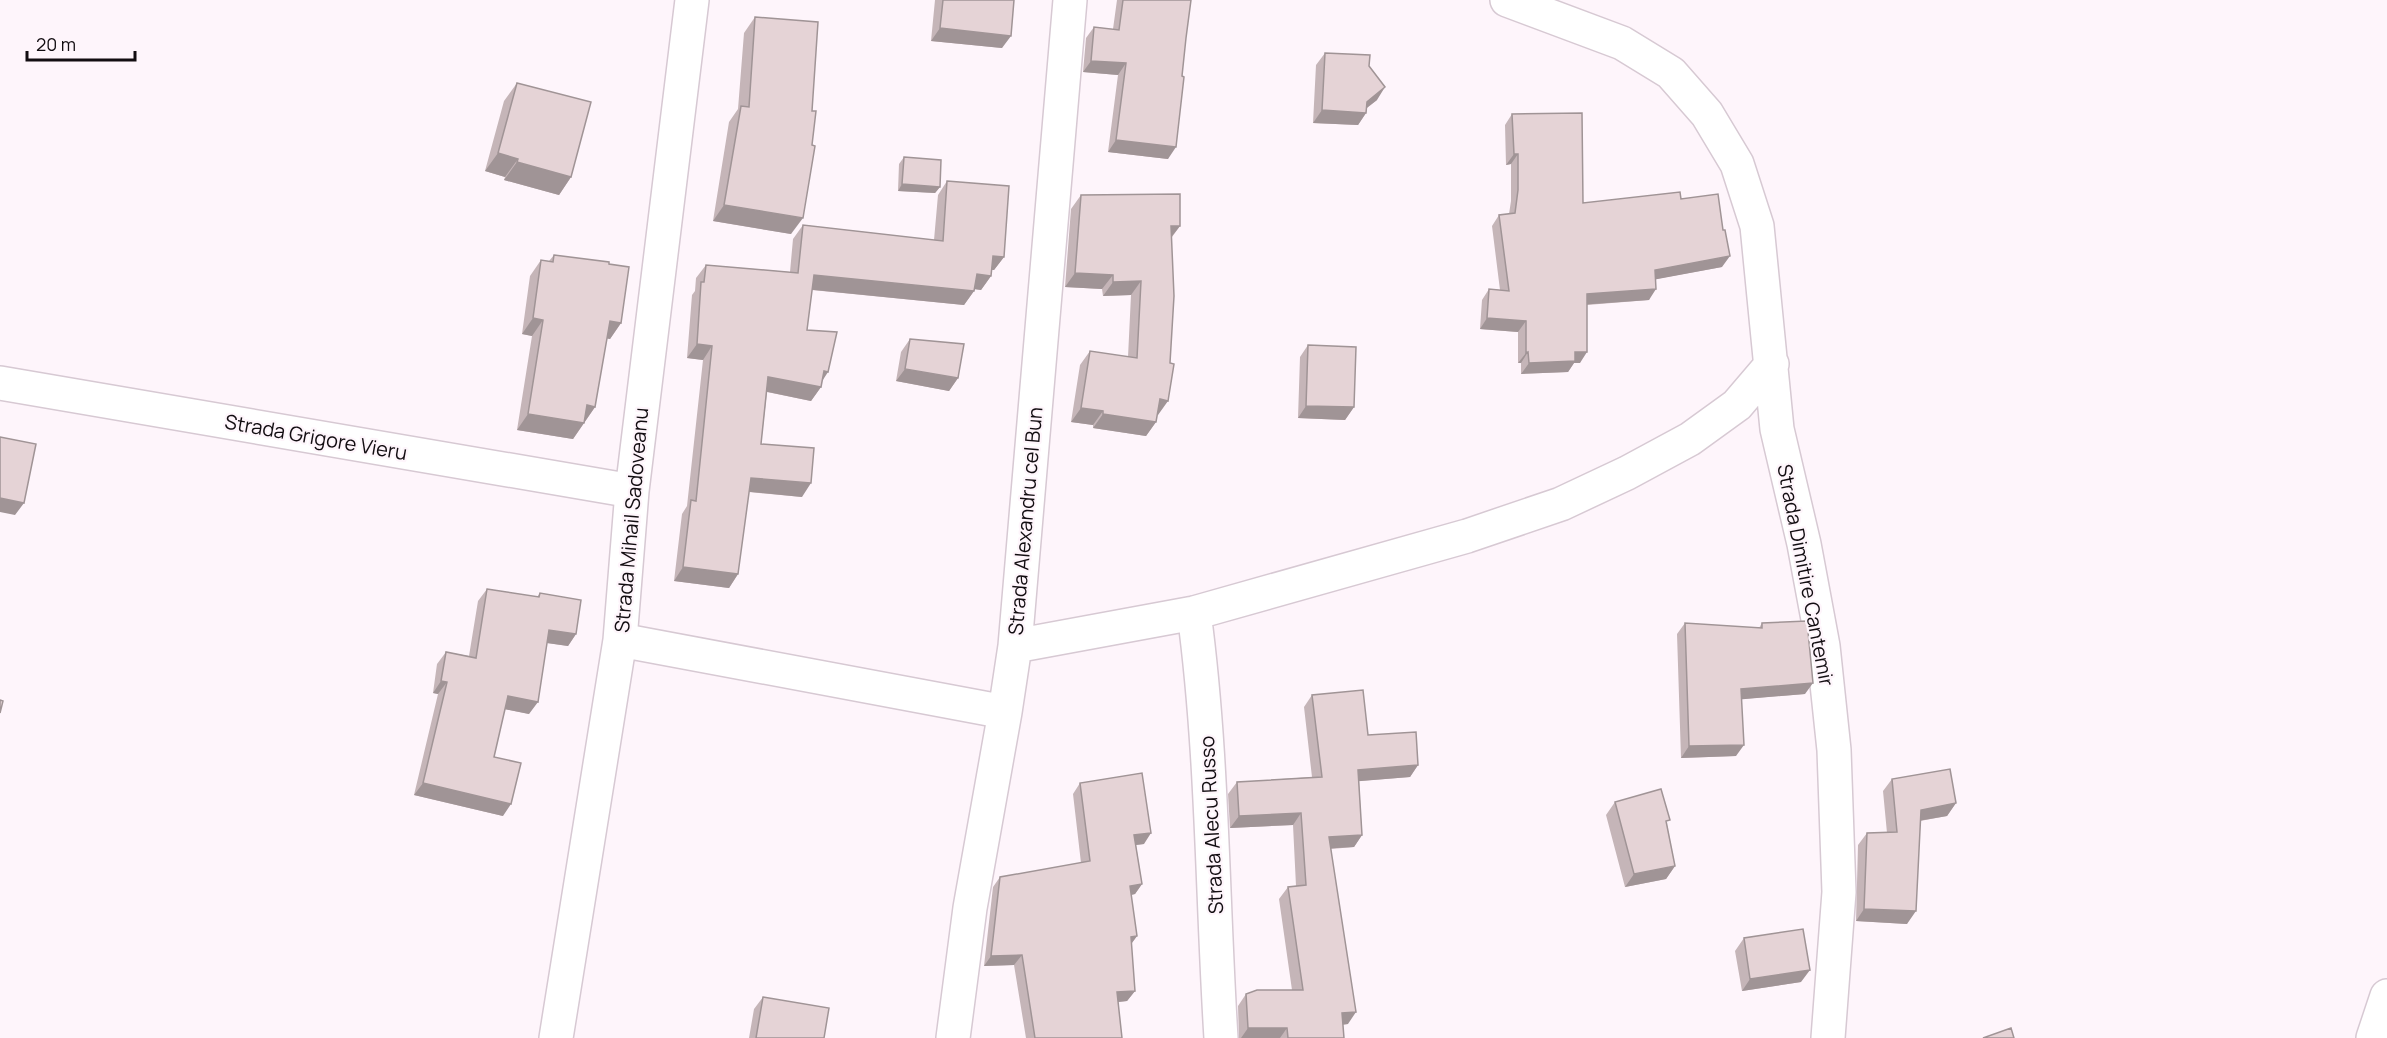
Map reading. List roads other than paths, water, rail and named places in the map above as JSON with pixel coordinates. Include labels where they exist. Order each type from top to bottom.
[{"type":"street","name":"Strada Mihail Sadoveanu","points":[[556,1038],[620,640],[632,491],[692,0]]},
{"type":"street","name":"Strada Alexandru cel Bun","points":[[953,1038],[970,908],[1015,646],[1070,0]]},
{"type":"street","name":"Strada Dimitire Cantemir","points":[[1507,0],[1622,43],[1671,73],[1707,114],[1737,164],[1757,226],[1777,429],[1804,544],[1823,646],[1834,750],[1839,892],[1828,1038]]},
{"type":"street","points":[[1015,646],[1194,613],[1467,536],[1561,504],[1627,473],[1690,439],[1737,405],[1772,364]]},
{"type":"street","name":"Strada Grigore Vieru","points":[[0,382],[632,491]]},
{"type":"street","name":"Strada Alecu Russo","points":[[1194,613],[1202,674],[1209,770],[1221,1038]]},
{"type":"street","points":[[620,640],[1005,712]]},
{"type":"street","points":[[2373,1038],[2387,996]]}]
